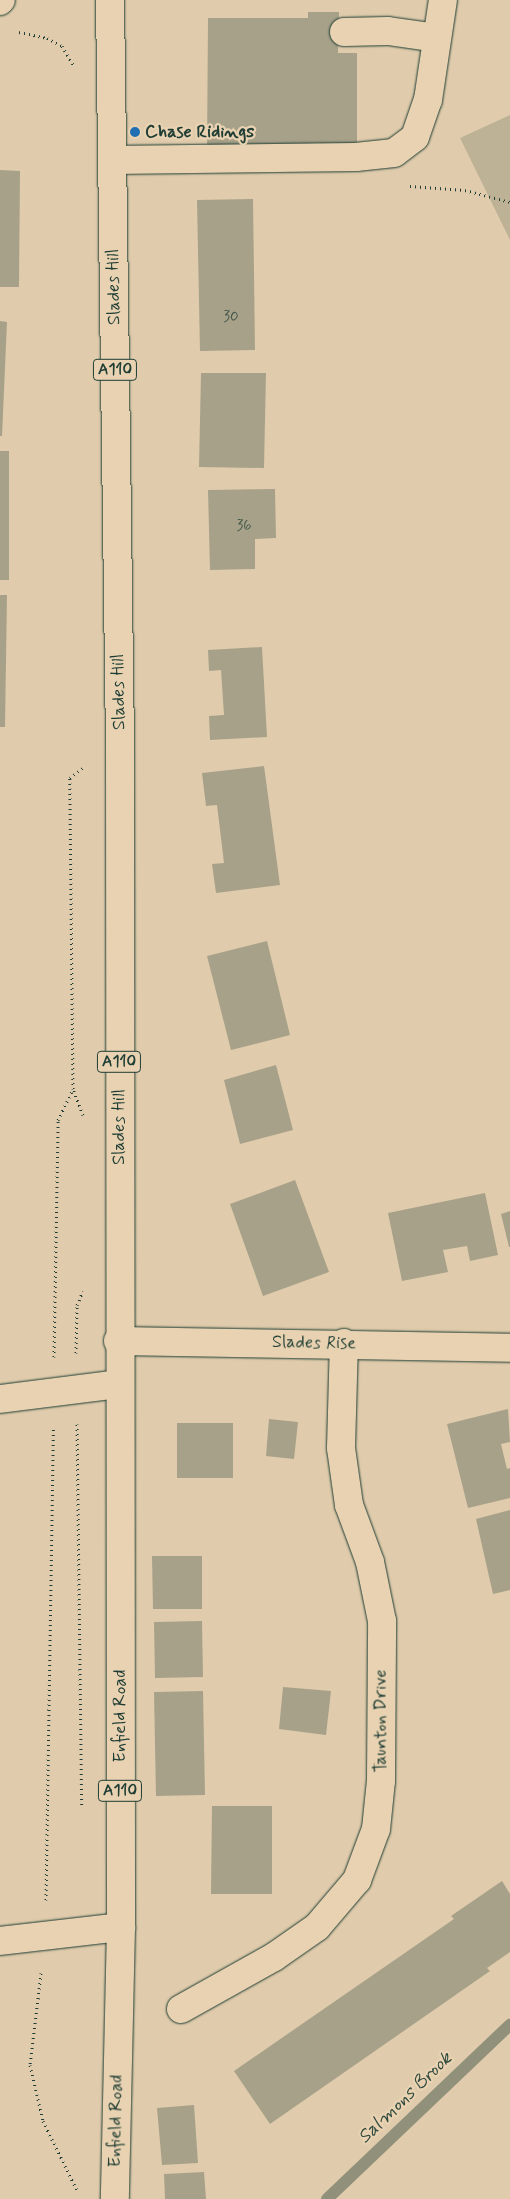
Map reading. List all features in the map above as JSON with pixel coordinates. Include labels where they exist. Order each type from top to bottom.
[{"type":"main road","name":"Slades Hill","points":[[110,0],[120,741],[118,1384]]},
{"type":"main road","points":[[112,160],[356,157],[394,153],[415,137],[428,100],[443,0]]},
{"type":"main road","points":[[344,32],[388,31],[437,38]]},
{"type":"main road","name":"Slades Rise","points":[[118,1341],[344,1343],[510,1348]]},
{"type":"main road","name":"Taunton Drive","points":[[181,2009],[274,1957],[317,1927],[356,1880],[376,1829],[381,1781],[382,1621],[370,1562],[349,1505],[340,1448],[344,1343]]},
{"type":"main road","points":[[0,1399],[64,1389],[118,1384]]},
{"type":"main road","name":"Enfield Road","points":[[115,2199],[121,1927],[118,1384]]},
{"type":"main road","points":[[0,1941],[46,1934],[121,1927]]},
{"type":"path","points":[[17,31],[47,38],[62,46],[78,73]]},
{"type":"path","points":[[85,1123],[73,1089],[70,778],[120,741]]},
{"type":"path","points":[[73,1089],[58,1120],[64,1389],[82,1810]]},
{"type":"path","points":[[78,2183],[78,2192],[43,2121],[30,2065],[46,1934],[64,1389],[77,1305],[86,1285]]},
{"type":"shaded area","points":[[510,115],[510,240],[460,138]]},
{"type":"building","points":[[308,12],[339,12],[338,53],[357,53],[357,143],[312,143],[312,153],[207,153],[208,18],[308,18]]},
{"type":"building","points":[[0,170],[20,171],[19,287],[0,287]]},
{"type":"building","points":[[253,199],[255,350],[200,351],[197,200]]},
{"type":"building","points":[[0,321],[7,322],[2,436],[0,436]]},
{"type":"building","points":[[201,373],[266,373],[264,468],[199,467]]},
{"type":"building","points":[[0,451],[9,451],[9,580],[0,580]]},
{"type":"building","points":[[275,489],[276,538],[255,539],[255,569],[210,570],[208,490]]},
{"type":"building","points":[[0,595],[7,595],[5,727],[0,727]]},
{"type":"building","points":[[262,647],[267,737],[210,740],[209,716],[224,715],[221,670],[209,671],[208,650]]},
{"type":"building","points":[[264,766],[280,885],[216,893],[212,864],[224,863],[217,805],[206,806],[202,773]]},
{"type":"building","points":[[267,941],[290,1035],[231,1050],[207,956]]},
{"type":"building","points":[[276,1065],[293,1130],[240,1144],[224,1080]]},
{"type":"building","points":[[295,1180],[329,1272],[263,1296],[230,1204]]},
{"type":"building","points":[[485,1193],[498,1255],[470,1261],[467,1246],[443,1250],[448,1272],[402,1281],[388,1213]]},
{"type":"building","points":[[510,1211],[510,1247],[509,1247],[501,1214]]},
{"type":"building","points":[[508,1409],[510,1442],[501,1444],[507,1469],[510,1468],[510,1498],[468,1508],[447,1424]]},
{"type":"building","points":[[269,1419],[298,1422],[294,1459],[266,1456]]},
{"type":"building","points":[[177,1423],[233,1423],[233,1478],[177,1478]]},
{"type":"building","points":[[510,1510],[510,1590],[493,1594],[476,1519]]},
{"type":"building","points":[[152,1556],[202,1556],[202,1609],[153,1609]]},
{"type":"building","points":[[202,1621],[203,1677],[155,1678],[154,1622]]},
{"type":"building","points":[[283,1687],[331,1691],[326,1735],[279,1729]]},
{"type":"building","points":[[203,1691],[205,1795],[156,1796],[154,1692]]},
{"type":"building","points":[[212,1806],[272,1806],[272,1894],[211,1894]]},
{"type":"building","points":[[502,1881],[510,1894],[510,1952],[487,1968],[490,1971],[270,2124],[234,2071],[454,1919],[451,1916]]},
{"type":"building","points":[[194,2105],[198,2163],[162,2165],[157,2108]]},
{"type":"building","points":[[204,2172],[206,2199],[165,2199],[164,2174]]},
{"type":"waterway","name":"Salmons Brook","points":[[327,2199],[510,2025]]},
{"type":"place","name":"Chase Ridings","points":[[135,132]]}]
